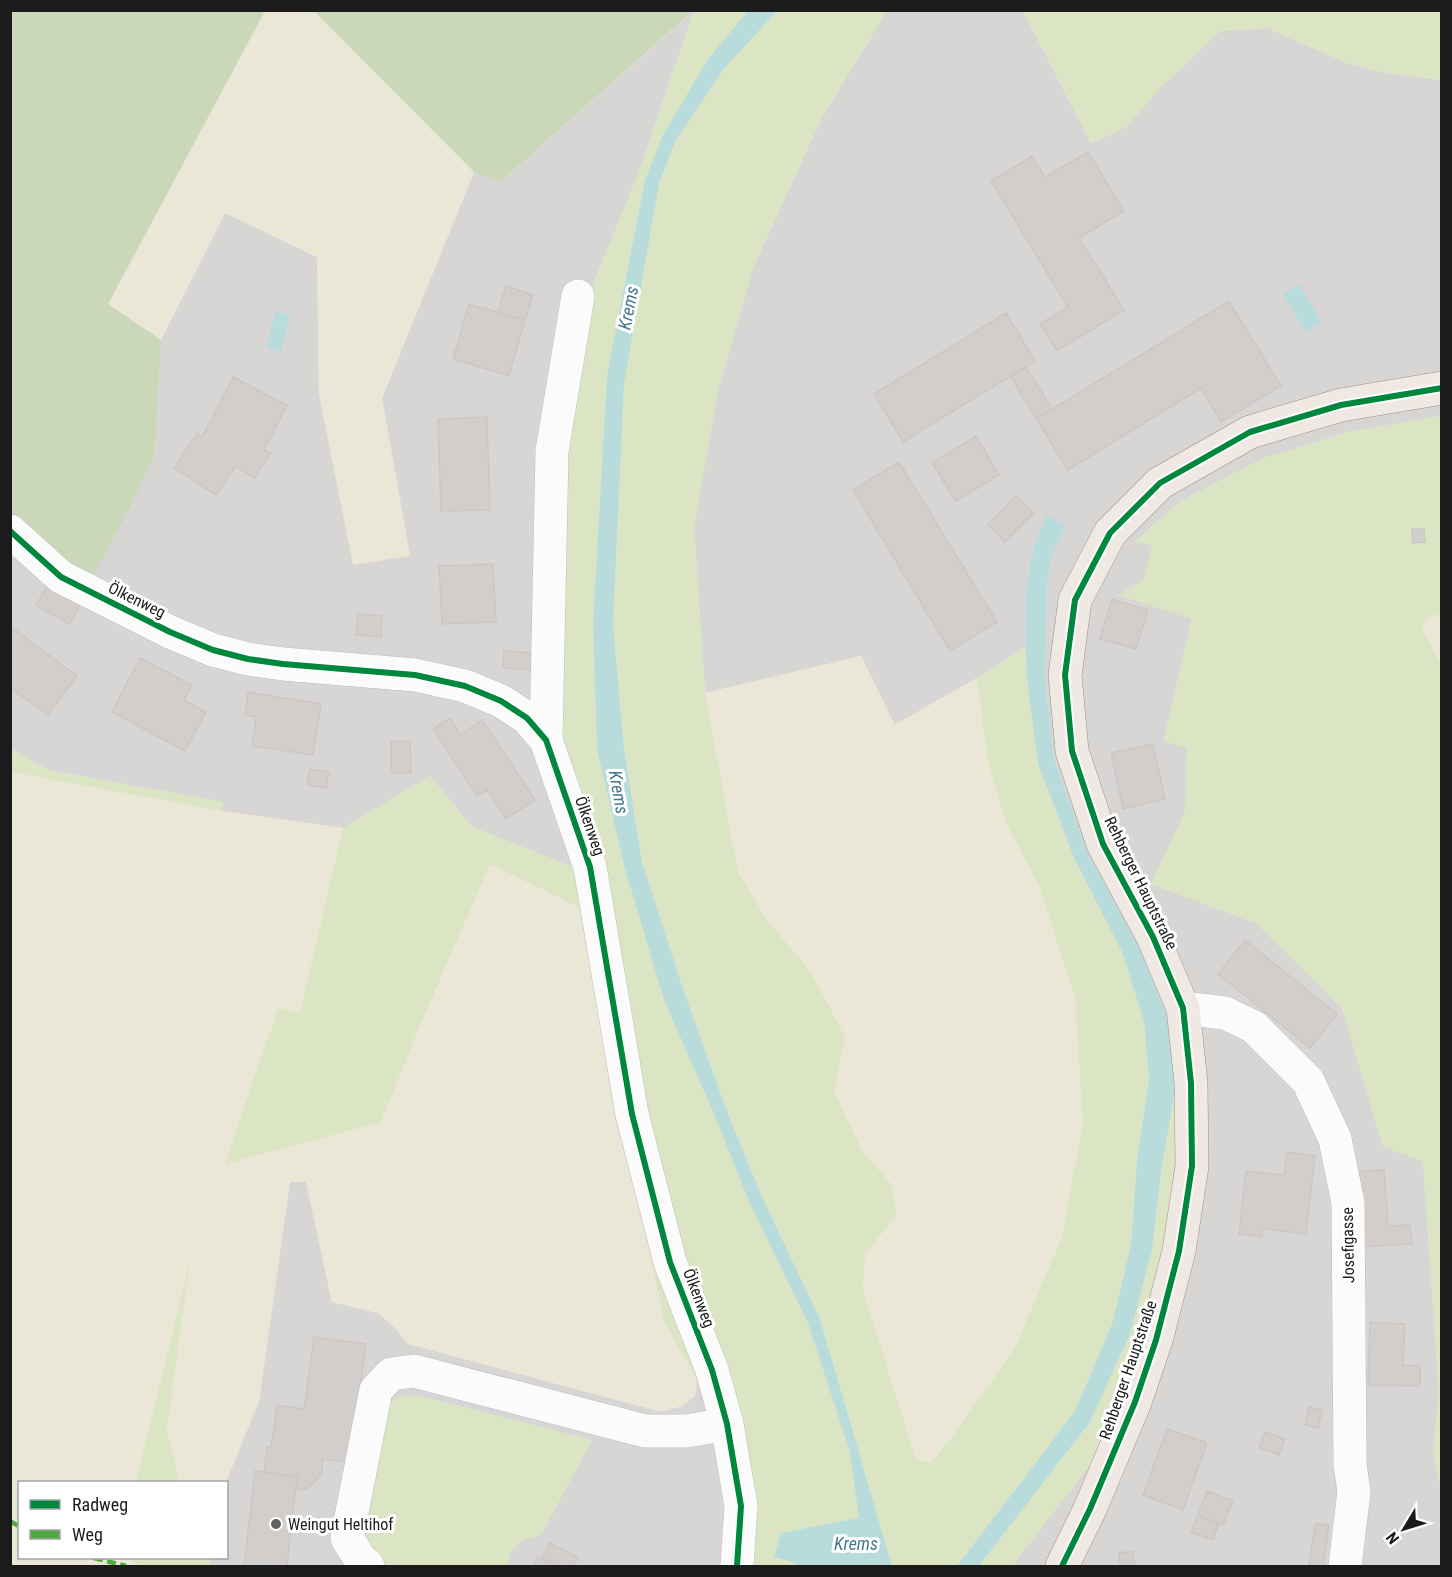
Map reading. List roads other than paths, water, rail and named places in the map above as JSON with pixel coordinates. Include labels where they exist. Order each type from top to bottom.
[{"type":"main road","name":"Rehberger Hauptstraße","points":[[1062,1566],[1090,1509],[1135,1402],[1156,1340],[1179,1251],[1192,1166],[1191,1083],[1182,1008],[1153,937],[1103,844],[1072,751],[1065,675],[1075,600],[1110,533],[1160,483],[1250,432],[1341,405],[1442,388]]},
{"type":"street","points":[[546,740],[552,451],[578,296]]},
{"type":"street","name":"Ölkenweg","points":[[10,531],[61,578],[170,632],[213,650],[249,659],[415,675],[465,686],[501,700],[527,718],[546,740],[590,867],[633,1114],[670,1262],[712,1370],[727,1424],[741,1506],[737,1566]]},
{"type":"street","name":"Josefigasse","points":[[1182,1008],[1225,1013],[1254,1027],[1308,1081],[1335,1139],[1348,1203],[1350,1464],[1354,1492],[1345,1566]]},
{"type":"street","points":[[368,1566],[360,1559],[347,1538],[376,1390],[391,1374],[414,1371],[645,1431],[687,1431],[727,1424]]},
{"type":"water","name":"Krems","points":[[748,11],[777,11],[723,70],[675,142],[659,184],[624,384],[613,624],[624,749],[642,862],[682,986],[725,1106],[762,1197],[820,1319],[892,1566],[796,1566],[796,1563],[774,1557],[781,1533],[859,1518],[850,1452],[808,1323],[750,1204],[664,1000],[625,869],[597,750],[593,623],[607,375],[645,180],[663,135],[708,59]]},
{"type":"water","points":[[1299,284],[1322,322],[1305,332],[1283,294]]},
{"type":"water","points":[[275,312],[290,315],[281,352],[267,348]]},
{"type":"water","points":[[1046,516],[1066,525],[1052,555],[1047,585],[1045,678],[1054,759],[1087,852],[1137,944],[1166,1013],[1176,1085],[1162,1165],[1152,1250],[1130,1334],[1090,1422],[979,1566],[957,1566],[1075,1411],[1112,1324],[1131,1245],[1137,1160],[1149,1080],[1144,1021],[1122,952],[1074,858],[1038,764],[1027,680],[1025,627],[1027,580],[1034,546]]},
{"type":"place","name":"Weingut Heltihof","points":[[276,1524]]}]
